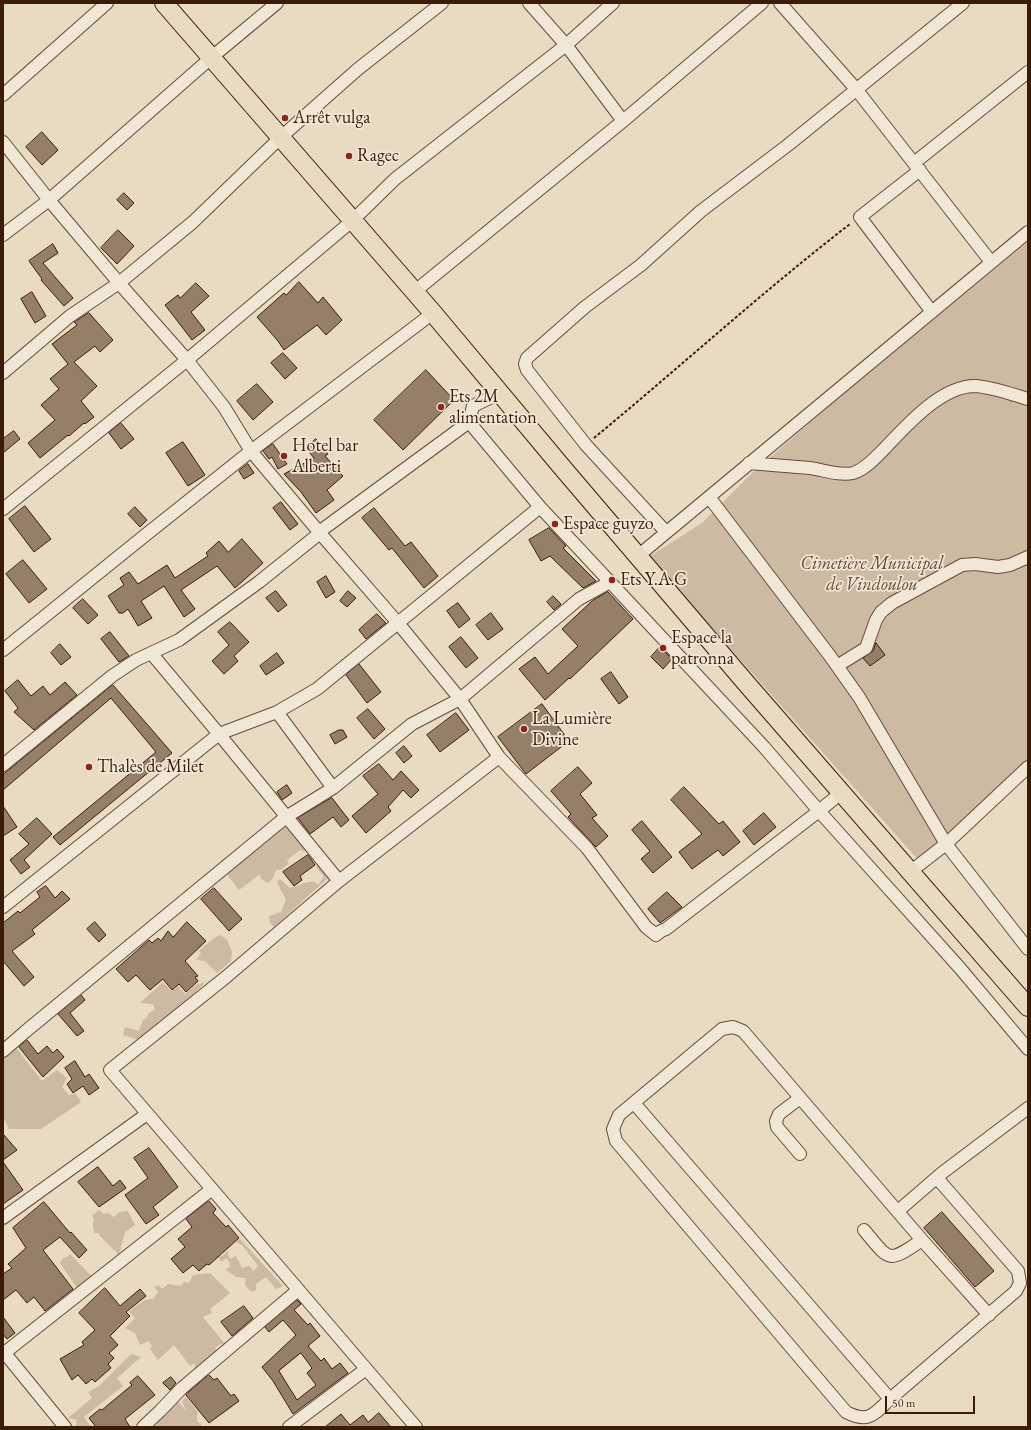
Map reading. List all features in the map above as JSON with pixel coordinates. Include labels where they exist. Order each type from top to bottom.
[{"type":"highway","points":[[164,3],[433,313],[741,677],[1028,1007]]},
{"type":"street","points":[[3,95],[107,3]]},
{"type":"street","points":[[3,235],[49,200],[212,57],[277,3]]},
{"type":"street","points":[[3,373],[70,316],[119,283],[193,222],[281,138],[358,69],[442,3]]},
{"type":"street","points":[[529,3],[566,45],[623,121]]},
{"type":"street","points":[[3,509],[187,360],[352,221],[395,179],[566,45],[613,3]]},
{"type":"street","points":[[414,292],[623,121],[762,3]]},
{"type":"street","points":[[780,3],[856,89],[991,262]]},
{"type":"street","points":[[666,532],[586,445],[527,370],[525,364],[527,358],[585,307],[641,265],[701,211],[788,145],[963,3]]},
{"type":"street","points":[[932,312],[860,217],[917,166],[1028,72]]},
{"type":"street","points":[[3,142],[49,200],[119,283],[187,360],[224,407],[252,451],[319,532],[398,623],[460,699],[499,756],[587,848],[646,927],[656,935],[666,929],[842,792]]},
{"type":"street","points":[[638,556],[1028,232]]},
{"type":"street","points":[[3,650],[252,451],[433,313]]},
{"type":"street","points":[[750,463],[812,468],[832,473],[853,473],[871,463],[913,419],[940,398],[955,390],[974,386],[990,388],[1028,399]]},
{"type":"street","points":[[3,765],[112,676],[136,660],[178,640],[259,582],[315,537],[319,532],[469,422],[473,406],[500,393]]},
{"type":"street","points":[[469,422],[540,508],[764,747],[819,811],[959,966],[1028,1049]]},
{"type":"street","points":[[709,496],[860,697],[946,844],[1028,950]]},
{"type":"street","points":[[3,907],[220,734],[277,712],[316,689],[540,508]]},
{"type":"street","points":[[837,666],[866,648],[876,620],[881,612],[892,603],[962,565],[975,564],[998,567],[1010,565],[1028,557]]},
{"type":"street","points":[[3,1051],[286,817],[333,788],[412,724],[460,699],[579,599],[610,582]]},
{"type":"street","points":[[151,653],[220,734],[339,881]]},
{"type":"street","points":[[277,712],[333,788]]},
{"type":"street","points":[[416,1427],[110,1070],[226,977],[339,881],[499,756]]},
{"type":"street","points":[[910,872],[946,844],[1028,767]]},
{"type":"street","points":[[937,1178],[1018,1271],[1020,1283],[1016,1291],[989,1315],[871,1416],[856,1418],[846,1412],[616,1141],[613,1129],[619,1115],[722,1029],[733,1027],[743,1031],[922,1240],[989,1315]]},
{"type":"street","points":[[800,1098],[779,1114],[776,1121],[777,1127],[800,1154]]},
{"type":"street","points":[[634,1103],[890,1399]]},
{"type":"street","points":[[898,1211],[937,1178],[1028,1108]]},
{"type":"street","points":[[3,1218],[148,1114]]},
{"type":"street","points":[[66,1427],[4,1352],[212,1189]]},
{"type":"street","points":[[864,1230],[885,1254],[891,1256],[899,1256],[922,1240]]},
{"type":"street","points":[[143,1427],[182,1388],[298,1290]]},
{"type":"street","points":[[289,1427],[366,1369]]},
{"type":"path","points":[[586,445],[655,388],[754,302],[860,217]]},
{"type":"green space","name":"Cimetière Municipal de Vindoulou","points":[[1028,233],[1028,768],[921,863],[649,557],[702,523],[751,474]]},
{"type":"green space","points":[[287,821],[307,845],[304,852],[300,850],[287,860],[289,863],[281,870],[276,870],[273,878],[268,883],[261,879],[260,874],[239,890],[223,869]]},
{"type":"green space","points":[[319,860],[329,877],[274,927],[270,923],[269,916],[281,912],[286,900],[277,882],[280,879],[290,888],[308,882],[315,882],[318,885],[324,877],[316,867],[318,864],[315,861]]},
{"type":"green space","points":[[219,935],[227,940],[232,951],[231,961],[217,973],[205,961],[196,960],[201,953],[199,951]]},
{"type":"green space","points":[[163,982],[171,991],[178,986],[185,994],[198,983],[199,985],[203,982],[204,984],[170,1016],[169,1020],[159,1021],[155,1028],[139,1040],[123,1035],[125,1027],[139,1031],[143,1020],[147,1018],[148,1014],[155,1009],[153,1004],[140,1003]]},
{"type":"green space","points":[[10,1040],[42,1081],[57,1070],[67,1078],[62,1087],[69,1095],[76,1094],[81,1102],[41,1129],[9,1129],[3,1116],[3,1046]]},
{"type":"green space","points":[[99,1210],[104,1214],[108,1213],[114,1217],[119,1212],[128,1211],[135,1225],[125,1232],[119,1255],[101,1237],[99,1233],[94,1233],[94,1219],[92,1216]]},
{"type":"green space","points":[[240,1239],[283,1286],[276,1289],[266,1277],[256,1284],[256,1290],[251,1292],[245,1285],[246,1278],[236,1277],[225,1269],[230,1267],[229,1262],[226,1258],[222,1262],[218,1257],[222,1256],[229,1250],[228,1255],[230,1259],[236,1256],[242,1268],[250,1266],[253,1271],[258,1266],[242,1245],[236,1242]]},
{"type":"green space","points":[[70,1254],[94,1279],[79,1291],[60,1263],[63,1258]]},
{"type":"green space","points":[[210,1273],[230,1293],[210,1309],[212,1313],[203,1317],[225,1344],[221,1344],[215,1348],[218,1351],[194,1372],[195,1363],[190,1366],[174,1345],[158,1360],[150,1349],[152,1346],[149,1341],[140,1345],[135,1333],[125,1328],[135,1318],[129,1311],[145,1300],[153,1299],[158,1292],[154,1287],[158,1285],[162,1289],[168,1284],[181,1286],[184,1282],[189,1283],[193,1275]]},
{"type":"green space","points":[[131,1354],[141,1357],[117,1378],[123,1386],[84,1417],[91,1427],[76,1427],[77,1420],[68,1418],[92,1398],[88,1392],[99,1386]]},
{"type":"green space","points":[[186,1397],[198,1412],[197,1421],[201,1424],[201,1427],[156,1427],[158,1416],[176,1399],[186,1411],[182,1401]]},
{"type":"building","points":[[42,132],[58,150],[42,165],[26,147]]},
{"type":"building","points":[[124,193],[134,203],[127,210],[117,200]]},
{"type":"building","points":[[118,230],[134,246],[117,264],[101,248]]},
{"type":"building","points":[[53,244],[58,253],[43,263],[73,298],[64,306],[41,280],[42,279],[29,261]]},
{"type":"building","points":[[299,282],[318,303],[323,297],[342,320],[326,335],[317,325],[284,350],[257,317],[284,293],[286,295]]},
{"type":"building","points":[[196,283],[209,296],[191,312],[205,330],[192,340],[165,305],[178,295],[180,298]]},
{"type":"building","points":[[32,292],[46,316],[35,323],[21,299]]},
{"type":"building","points":[[89,313],[113,340],[100,352],[95,346],[74,362],[97,386],[81,401],[94,417],[85,424],[84,423],[69,436],[68,435],[40,458],[28,443],[55,420],[41,405],[59,389],[50,379],[68,364],[52,344],[77,325],[74,322]]},
{"type":"building","points":[[283,353],[297,368],[285,379],[271,363]]},
{"type":"building","points":[[426,370],[454,400],[403,450],[374,420]]},
{"type":"building","points":[[257,384],[273,402],[253,420],[237,401]]},
{"type":"building","points":[[121,423],[134,439],[121,449],[109,433]]},
{"type":"building","points":[[14,431],[20,439],[3,453],[3,439]]},
{"type":"building","points":[[316,439],[328,454],[325,456],[343,476],[327,490],[334,500],[316,513],[301,492],[284,474],[314,458],[306,448]]},
{"type":"building","points":[[183,442],[205,475],[188,486],[166,453]]},
{"type":"building","points":[[273,444],[287,464],[278,469],[272,457],[269,459],[263,451]]},
{"type":"building","points":[[248,464],[254,473],[244,479],[239,471]]},
{"type":"building","points":[[281,502],[298,524],[290,530],[273,508]]},
{"type":"building","points":[[25,506],[51,539],[34,552],[9,519]]},
{"type":"building","points":[[135,507],[147,520],[140,527],[128,514]]},
{"type":"building","points":[[374,508],[405,546],[411,542],[438,576],[424,588],[392,548],[389,550],[362,518]]},
{"type":"building","points":[[549,528],[566,546],[563,548],[596,581],[583,588],[550,556],[541,561],[529,540]]},
{"type":"building","points":[[242,539],[263,563],[235,588],[217,566],[181,590],[195,609],[184,617],[164,586],[141,601],[152,618],[138,626],[128,609],[123,613],[119,613],[108,596],[124,585],[120,578],[129,572],[138,584],[167,565],[175,578],[208,556],[206,553],[219,541],[228,552]]},
{"type":"building","points":[[23,560],[47,589],[29,603],[6,574]]},
{"type":"building","points":[[326,576],[335,592],[326,598],[317,582]]},
{"type":"building","points":[[276,591],[287,605],[278,612],[266,598]]},
{"type":"building","points":[[348,591],[356,598],[347,607],[340,601]]},
{"type":"building","points":[[608,592],[633,619],[570,679],[569,678],[545,700],[519,669],[535,657],[548,674],[578,646],[562,629],[592,601]]},
{"type":"building","points":[[553,596],[561,604],[554,610],[547,602]]},
{"type":"building","points":[[83,599],[98,615],[88,624],[73,608]]},
{"type":"building","points":[[458,603],[470,619],[459,628],[447,611]]},
{"type":"building","points":[[491,613],[503,629],[488,640],[476,625]]},
{"type":"building","points":[[377,614],[386,623],[366,639],[359,630]]},
{"type":"building","points":[[230,622],[249,642],[234,656],[238,661],[224,674],[212,661],[229,645],[218,632]]},
{"type":"building","points":[[110,632],[129,656],[119,662],[101,639]]},
{"type":"building","points":[[461,637],[478,658],[466,668],[449,647]]},
{"type":"building","points":[[876,643],[885,655],[870,666],[863,658],[873,651]]},
{"type":"building","points":[[60,644],[71,657],[61,665],[51,653]]},
{"type":"building","points":[[660,647],[672,659],[663,669],[651,657]]},
{"type":"building","points":[[277,653],[284,663],[266,675],[260,666]]},
{"type":"building","points":[[359,664],[381,692],[367,703],[346,675]]},
{"type":"building","points":[[611,672],[628,697],[619,704],[601,679]]},
{"type":"building","points":[[18,680],[31,696],[43,686],[50,695],[65,682],[77,695],[34,730],[14,712],[18,708],[5,691]]},
{"type":"building","points":[[113,685],[172,753],[60,845],[53,837],[156,752],[111,698],[3,790],[3,775]]},
{"type":"building","points":[[542,704],[569,741],[526,774],[498,737]]},
{"type":"building","points":[[368,709],[385,729],[374,739],[357,718]]},
{"type":"building","points":[[456,713],[469,730],[440,752],[427,735]]},
{"type":"building","points":[[339,730],[343,730],[347,737],[335,744],[330,735]]},
{"type":"building","points":[[404,746],[412,756],[404,763],[396,753]]},
{"type":"building","points":[[379,764],[393,780],[401,771],[419,790],[411,798],[403,790],[388,807],[391,811],[366,833],[352,816],[378,794],[363,776]]},
{"type":"building","points":[[578,767],[592,783],[580,794],[597,815],[592,818],[608,836],[596,847],[568,817],[571,814],[551,791]]},
{"type":"building","points":[[287,785],[292,793],[282,800],[277,792]]},
{"type":"building","points":[[684,787],[719,824],[723,821],[740,842],[723,856],[718,850],[692,869],[679,852],[702,834],[671,800]]},
{"type":"building","points":[[332,798],[349,820],[341,827],[333,817],[310,834],[298,818]]},
{"type":"building","points":[[3,806],[17,827],[3,836]]},
{"type":"building","points":[[764,813],[776,827],[754,845],[743,831]]},
{"type":"building","points":[[37,818],[52,834],[24,860],[30,867],[21,874],[10,860],[29,844],[19,834]]},
{"type":"building","points":[[642,821],[672,857],[653,873],[641,859],[650,851],[632,830]]},
{"type":"building","points":[[308,855],[315,865],[300,876],[302,880],[294,886],[283,872]]},
{"type":"building","points":[[46,886],[55,898],[62,891],[70,899],[32,930],[35,934],[12,951],[34,977],[24,986],[3,961],[3,923],[18,911],[20,913],[40,897],[37,892]]},
{"type":"building","points":[[214,888],[242,919],[229,931],[201,899]]},
{"type":"building","points":[[667,892],[682,907],[660,923],[648,909]]},
{"type":"building","points":[[95,922],[106,935],[99,942],[87,929]]},
{"type":"building","points":[[187,922],[206,941],[185,961],[198,976],[195,977],[198,981],[186,992],[179,984],[172,990],[163,979],[150,990],[136,975],[128,982],[116,969],[149,940],[152,943],[158,938],[161,941],[168,931],[173,937]]},
{"type":"building","points":[[81,995],[85,1000],[70,1013],[84,1031],[77,1036],[58,1014]]},
{"type":"building","points":[[27,1040],[38,1054],[47,1046],[53,1053],[57,1049],[64,1057],[43,1077],[19,1047]]},
{"type":"building","points":[[75,1061],[85,1077],[89,1074],[99,1088],[89,1095],[83,1086],[73,1093],[67,1084],[72,1079],[65,1068]]},
{"type":"building","points":[[3,1134],[17,1150],[3,1160]]},
{"type":"building","points":[[149,1148],[178,1187],[153,1207],[159,1215],[146,1224],[125,1195],[148,1178],[134,1158]]},
{"type":"building","points":[[3,1162],[23,1190],[3,1204]]},
{"type":"building","points":[[98,1167],[113,1186],[120,1180],[126,1188],[99,1207],[78,1182]]},
{"type":"building","points":[[209,1201],[216,1209],[213,1213],[226,1227],[228,1225],[239,1238],[209,1265],[207,1264],[199,1271],[193,1265],[183,1273],[171,1259],[185,1247],[178,1239],[192,1227],[186,1219]]},
{"type":"building","points":[[44,1202],[70,1233],[71,1232],[87,1250],[79,1258],[60,1237],[43,1250],[73,1289],[45,1311],[34,1297],[27,1303],[16,1290],[3,1300],[3,1274],[12,1268],[8,1264],[26,1248],[13,1228]]},
{"type":"building","points":[[942,1212],[994,1271],[975,1287],[924,1228]]},
{"type":"building","points":[[105,1288],[120,1306],[140,1289],[146,1296],[126,1312],[130,1316],[110,1336],[118,1345],[109,1353],[114,1358],[108,1364],[111,1368],[95,1382],[92,1379],[86,1384],[78,1375],[72,1380],[60,1359],[84,1345],[82,1342],[95,1330],[79,1313]]},
{"type":"building","points":[[297,1300],[301,1304],[294,1310],[308,1325],[310,1323],[320,1336],[308,1346],[321,1361],[324,1358],[332,1369],[340,1363],[348,1373],[293,1414],[273,1381],[262,1367],[296,1335],[283,1320],[269,1332],[265,1327]],"holes":[[[301,1353],[312,1368],[307,1373],[316,1385],[297,1400],[279,1371]]]},
{"type":"building","points":[[244,1306],[253,1318],[232,1336],[221,1322]]},
{"type":"building","points":[[3,1317],[15,1333],[7,1339],[3,1334]]},
{"type":"building","points":[[209,1375],[214,1380],[217,1378],[231,1396],[234,1394],[239,1401],[209,1423],[186,1395]]},
{"type":"building","points":[[138,1376],[155,1395],[125,1419],[130,1427],[96,1427],[89,1418],[100,1409],[102,1410],[132,1385],[130,1383]]},
{"type":"building","points":[[171,1377],[176,1383],[170,1390],[163,1383]]},
{"type":"building","points":[[379,1413],[391,1427],[325,1427],[341,1414],[350,1425],[363,1415],[368,1422]]},
{"type":"place","name":"Arrêt vulga","points":[[285,118]]},
{"type":"place","name":"Ragec","points":[[349,156]]},
{"type":"place","name":"Ets 2M alimentation","points":[[441,407]]},
{"type":"place","name":"Hotel bar Alberti","points":[[284,456]]},
{"type":"place","name":"Espace guyzo","points":[[555,524]]},
{"type":"place","name":"Ets Y.A.G","points":[[612,580]]},
{"type":"place","name":"Espace la patronna","points":[[663,648]]},
{"type":"place","name":"La Lumière Divine","points":[[524,729]]},
{"type":"place","name":"Thalès de Milet","points":[[89,767]]}]
